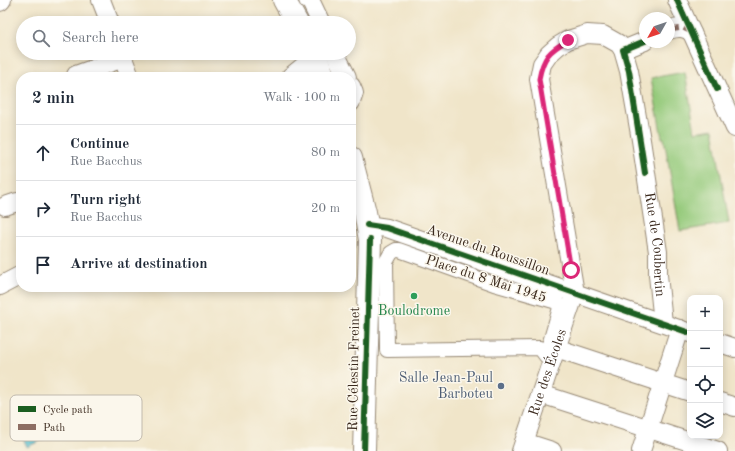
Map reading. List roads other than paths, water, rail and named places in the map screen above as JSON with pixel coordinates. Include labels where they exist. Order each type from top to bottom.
[{"type":"street","points":[[101,0],[107,16]]},
{"type":"street","points":[[284,0],[293,16]]},
{"type":"street","points":[[308,0],[311,2],[318,16]]},
{"type":"street","points":[[677,0],[735,128]]},
{"type":"street","points":[[675,29],[683,28],[692,33]]},
{"type":"street","points":[[575,293],[539,79],[542,64],[549,54],[558,46],[568,40],[587,34],[603,35],[619,44],[623,50],[639,43]]},
{"type":"street","name":"Rue de Coubertin","points":[[623,50],[629,71],[658,252],[658,275],[663,323]]},
{"type":"street","points":[[85,72],[111,60]]},
{"type":"street","points":[[124,60],[128,72]]},
{"type":"street","points":[[297,72],[314,60]]},
{"type":"street","points":[[323,60],[324,72]]},
{"type":"street","points":[[329,60],[342,72]]},
{"type":"street","name":"Rue Célestin Freinet","points":[[356,177],[369,233],[364,451]]},
{"type":"street","name":"Avenue du Roussillon","points":[[369,233],[386,228],[685,331]]},
{"type":"street","name":"Place du 8 Mai 1945","points":[[396,250],[494,284],[560,304],[546,356],[540,348],[387,350],[386,262],[391,253],[396,250]]},
{"type":"street","points":[[0,286],[16,278]]},
{"type":"street","name":"Rue des Écoles","points":[[523,446],[575,293]]},
{"type":"street","points":[[641,451],[663,383],[685,331]]},
{"type":"street","points":[[723,344],[735,348]]},
{"type":"street","points":[[556,348],[687,391]]},
{"type":"street","points":[[541,394],[718,451]]},
{"type":"street","points":[[723,403],[735,407]]},
{"type":"street","points":[[523,446],[552,451]]},
{"type":"water","points":[[24,441],[40,441],[27,447]]},
{"type":"place","name":"Boulodrome","points":[[414,296]]},
{"type":"place","name":"Salle Jean-Paul Barboteu","points":[[501,386]]}]
